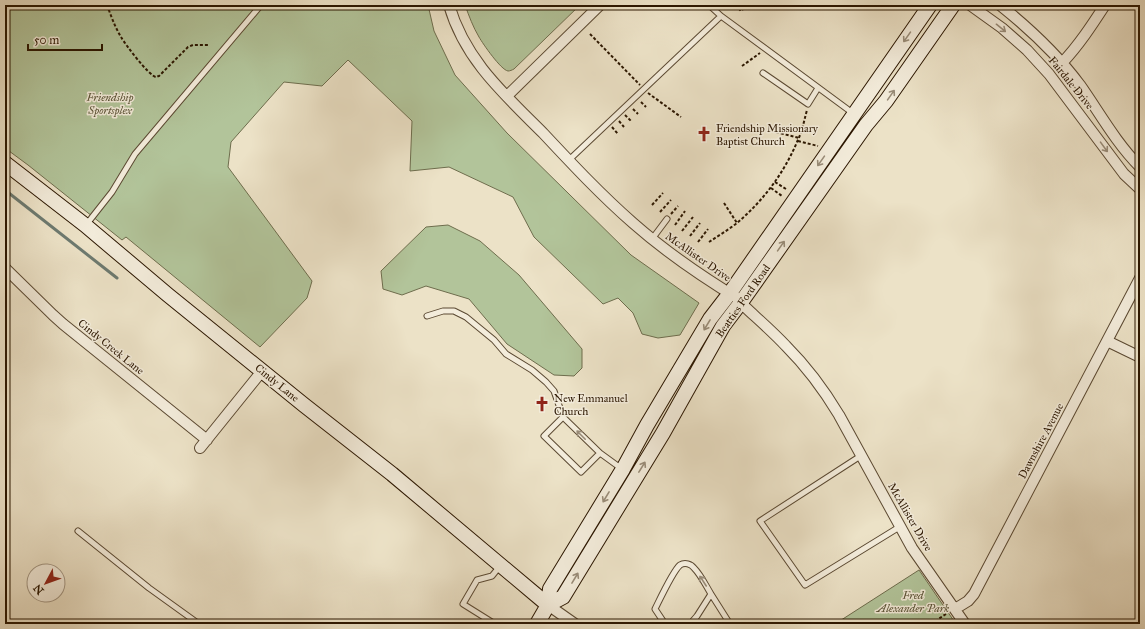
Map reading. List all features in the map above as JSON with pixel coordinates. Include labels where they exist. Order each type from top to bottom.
[{"type":"main road","name":"Beatties Ford Road","points":[[537,624],[548,605],[550,589],[623,469],[647,425],[710,319],[730,293],[930,5]]},
{"type":"main road","name":"Beatties Ford Road","points":[[548,605],[563,597],[663,433],[723,326],[866,125],[886,101],[953,5]]},
{"type":"main road","name":"Cindy Lane","points":[[5,163],[85,225],[168,296],[386,469],[548,605]]},
{"type":"street","name":"McAllister Drive","points":[[449,5],[456,25],[472,55],[481,68],[610,202],[652,239],[704,278],[742,301],[745,307],[787,346],[813,378],[839,415],[912,548],[952,610],[965,624]]},
{"type":"street","points":[[507,96],[600,5]]},
{"type":"street","name":"Fairdale Drive","points":[[970,5],[1002,28],[1027,50],[1049,74],[1124,174],[1140,189]]},
{"type":"street","name":"Fairdale Drive","points":[[1000,5],[1049,48],[1062,63],[1079,84],[1120,143],[1140,167]]},
{"type":"street","points":[[1062,63],[1084,37],[1105,5]]},
{"type":"street","points":[[1037,61],[1049,48]]},
{"type":"street","points":[[1088,125],[1101,116]]},
{"type":"street","name":"Cindy Creek Lane","points":[[6,269],[63,324],[207,440]]},
{"type":"street","name":"Dawnshire Avenue","points":[[952,610],[968,601],[974,594],[1140,278]]},
{"type":"street","points":[[1107,341],[1140,358]]},
{"type":"street","points":[[200,448],[262,371]]},
{"type":"street","points":[[548,605],[575,624]]},
{"type":"lane","points":[[85,225],[112,192],[135,154],[261,5]]},
{"type":"lane","points":[[709,5],[721,16],[854,114]]},
{"type":"lane","points":[[569,160],[721,16]]},
{"type":"lane","points":[[764,73],[808,104],[818,88]]},
{"type":"lane","points":[[652,239],[667,219]]},
{"type":"lane","points":[[427,316],[443,311],[454,311],[466,317],[489,336],[506,354],[532,370],[546,382],[554,391],[563,416],[600,453],[623,469]]},
{"type":"lane","points":[[563,416],[544,436],[581,472],[600,453]]},
{"type":"lane","points":[[862,455],[760,521],[805,585],[901,526]]},
{"type":"lane","points":[[78,531],[149,588],[199,624]]},
{"type":"lane","points":[[664,624],[655,609],[673,575],[683,563],[694,567],[730,624]]},
{"type":"lane","points":[[495,624],[463,604],[477,580],[492,576],[500,565]]},
{"type":"lane","points":[[693,623],[712,594]]},
{"type":"path","points":[[107,5],[111,17],[121,36],[141,63],[155,77],[159,76],[188,47],[193,45],[208,45]]},
{"type":"path","points":[[735,5],[741,10],[747,5]]},
{"type":"path","points":[[590,34],[647,92],[681,117]]},
{"type":"path","points":[[742,66],[761,52]]},
{"type":"path","points":[[709,242],[737,223],[771,188],[783,170],[798,141],[807,109]]},
{"type":"path","points":[[776,132],[799,138]]},
{"type":"path","points":[[798,141],[818,146]]},
{"type":"path","points":[[775,182],[786,189]]},
{"type":"path","points":[[771,188],[782,196]]},
{"type":"path","points":[[652,205],[663,193]]},
{"type":"path","points":[[660,212],[671,200]]},
{"type":"path","points":[[724,203],[737,223]]},
{"type":"path","points":[[667,219],[678,206]]},
{"type":"path","points":[[675,225],[685,211]]},
{"type":"path","points":[[682,230],[693,217]]},
{"type":"path","points":[[690,236],[700,223]]},
{"type":"path","points":[[698,242],[708,229]]},
{"type":"path","points":[[714,233],[716,237]]},
{"type":"path","points":[[931,624],[952,610]]},
{"type":"green space","name":"Friendship Sportsplex","points":[[5,5],[428,5],[434,31],[455,75],[507,133],[631,255],[699,303],[680,335],[658,338],[642,334],[633,313],[618,298],[603,304],[534,237],[513,197],[449,167],[410,171],[412,121],[348,60],[322,86],[284,82],[231,142],[228,167],[312,281],[307,298],[260,347],[126,237],[122,240],[5,148]]},
{"type":"green space","points":[[465,5],[580,5],[514,69],[508,71],[497,62],[488,51],[473,25]]},
{"type":"green space","points":[[448,225],[480,241],[519,275],[582,349],[582,368],[574,376],[554,375],[507,344],[469,299],[426,286],[402,295],[383,289],[381,271],[426,227]]},
{"type":"green space","name":"Fred Alexander Park","points":[[919,570],[956,624],[835,624]]},
{"type":"waterway","points":[[5,190],[117,278]]},
{"type":"place","name":"Friendship Missionary Baptist Church","points":[[704,134]]},
{"type":"place","name":"New Emmanuel Church","points":[[542,404]]}]
